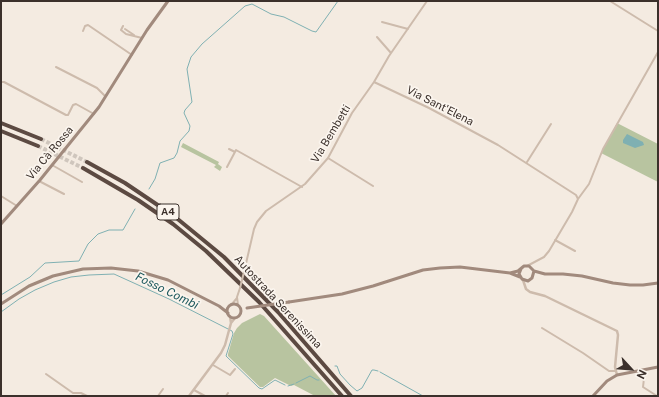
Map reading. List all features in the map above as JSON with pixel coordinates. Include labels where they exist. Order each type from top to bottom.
[{"type":"highway","points":[[1,123],[41,139]]},
{"type":"highway","points":[[1,131],[38,146]]},
{"type":"highway","name":"Autostrada Serenissima","points":[[87,162],[124,183],[174,216],[224,257],[274,308],[351,396]]},
{"type":"highway","name":"Autostrada Serenissima","points":[[83,168],[138,200],[173,224],[206,251],[259,302],[342,396]]},
{"type":"main road","name":"Via Cà Rossa","points":[[1,224],[18,206],[94,114],[110,91],[158,13],[168,1]]},
{"type":"main road","points":[[510,273],[528,266],[533,270],[545,274],[569,275],[630,285],[658,283]]},
{"type":"main road","points":[[219,306],[225,307],[231,305],[246,308],[342,294],[423,270],[440,268],[460,267],[510,273],[528,281],[533,277],[545,274]]},
{"type":"main road","points":[[1,304],[29,286],[53,276],[83,269],[104,268],[123,269],[154,275],[178,285],[219,306],[235,318],[246,308]]},
{"type":"main road","points":[[520,269],[519,273],[521,279]]},
{"type":"main road","points":[[533,270],[533,277]]},
{"type":"main road","points":[[229,314],[227,309],[231,305]]},
{"type":"main road","points":[[239,306],[241,312]]},
{"type":"main road","points":[[593,396],[616,373],[658,367]]},
{"type":"street","points":[[374,82],[427,1]]},
{"type":"street","points":[[610,1],[658,31]]},
{"type":"street","points":[[382,22],[408,29]]},
{"type":"street","points":[[83,31],[84,26],[88,25],[132,55]]},
{"type":"street","points":[[123,26],[121,30],[130,36],[134,35]]},
{"type":"street","points":[[125,29],[142,38]]},
{"type":"street","points":[[378,37],[392,53]]},
{"type":"street","points":[[528,266],[544,257],[577,204],[578,199],[589,184],[602,149],[658,52]]},
{"type":"street","points":[[56,67],[96,88],[106,97]]},
{"type":"street","points":[[1,82],[4,82],[66,115],[68,115],[73,105],[76,104],[94,114]]},
{"type":"street","name":"Via Sant'Elena","points":[[374,82],[430,108],[498,145],[527,162],[576,195],[578,199]]},
{"type":"street","name":"Via Bembetti","points":[[237,297],[257,222],[266,212],[309,181],[328,158],[352,113],[374,82]]},
{"type":"street","points":[[527,162],[551,124]]},
{"type":"street","points":[[229,149],[235,152],[236,150],[302,187]]},
{"type":"street","points":[[227,167],[235,152]]},
{"type":"street","points":[[328,158],[373,186]]},
{"type":"street","points":[[52,165],[82,182]]},
{"type":"street","points":[[39,181],[64,194]]},
{"type":"street","points":[[1,196],[18,206]]},
{"type":"street","points":[[555,240],[575,251]]},
{"type":"street","points":[[533,270],[532,266],[535,262]]},
{"type":"street","points":[[521,279],[525,287],[530,292],[545,296],[617,331],[616,373],[609,371],[542,328]]},
{"type":"street","points":[[525,287],[528,281]]},
{"type":"street","points":[[231,305],[237,297]]},
{"type":"street","points":[[237,297],[239,306]]},
{"type":"street","points":[[190,396],[213,365],[225,345],[231,323],[229,314]]},
{"type":"street","points":[[231,323],[235,318]]},
{"type":"street","points":[[213,365],[230,374],[235,369]]},
{"type":"street","points":[[645,369],[643,387],[657,396]]},
{"type":"street","points":[[46,374],[73,393],[81,393],[87,396]]},
{"type":"street","points":[[158,396],[163,389]]},
{"type":"street","points":[[194,390],[205,396]]},
{"type":"green space","points":[[617,123],[658,144],[658,182],[601,153]]},
{"type":"green space","points":[[183,143],[219,162],[218,164],[222,167],[220,171],[214,167],[216,165],[181,147]]},
{"type":"green space","points":[[260,314],[264,316],[336,396],[315,396],[294,385],[291,386],[275,378],[263,387],[260,387],[228,356],[234,333],[237,328],[242,323]]},
{"type":"water","points":[[627,134],[643,142],[644,145],[635,148],[623,143],[623,140]]},
{"type":"waterway","points":[[149,189],[155,179],[160,163],[174,158],[180,141],[189,131],[190,126],[184,113],[192,102],[187,69],[191,57],[202,44],[245,6],[252,4],[271,14],[284,17],[316,32],[338,1]]},
{"type":"waterway","points":[[1,295],[30,277],[45,263],[79,261],[88,244],[98,234],[109,230],[123,230],[135,209]]},
{"type":"waterway","name":"Fosso Combi","points":[[1,312],[19,299],[54,282],[71,277],[114,274],[169,299],[232,331],[233,334],[226,356],[259,388],[262,389],[275,380],[285,385]]},
{"type":"waterway","name":"Fosso Combi","points":[[335,366],[337,366],[340,374],[357,391],[362,388],[372,370],[378,371]]},
{"type":"waterway","name":"Fosso Combi","points":[[380,372],[423,396]]},
{"type":"waterway","name":"Fosso Combi","points":[[296,383],[310,376],[319,380]]},
{"type":"waterway","name":"Fosso Combi","points":[[288,386],[294,384]]},
{"type":"tunnel","points":[[41,139],[87,162]]},
{"type":"tunnel","points":[[38,146],[83,168]]}]
